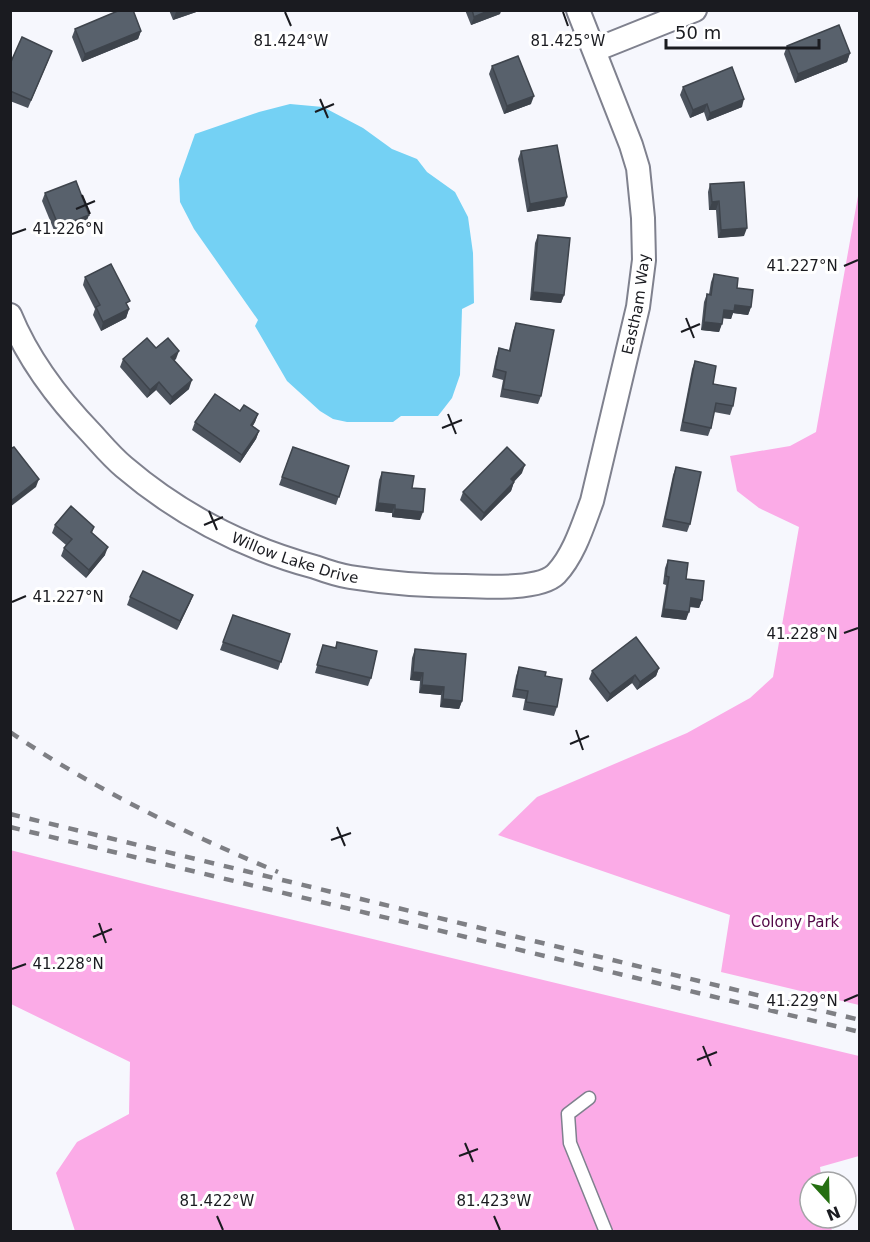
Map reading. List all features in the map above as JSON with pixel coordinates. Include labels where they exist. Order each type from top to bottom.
[{"type":"street","name":"Eastham Way","points":[[534,583],[555,575],[560,568],[581,531],[592,501],[638,308],[644,260],[644,218],[638,168],[632,145],[578,10]]},
{"type":"street","points":[[595,50],[695,10]]},
{"type":"street","name":"Willow Lake Drive","points":[[10,315],[41,371],[72,413],[122,466],[171,503],[210,526],[276,557],[348,577],[422,586],[513,587],[534,583]]},
{"type":"lane","points":[[589,1098],[568,1114],[570,1143],[606,1232]]},
{"type":"green space","name":"Colony Park","points":[[858,196],[859,1005],[721,972],[730,915],[498,835],[537,797],[687,733],[750,698],[773,677],[799,527],[759,508],[737,491],[730,456],[790,446],[816,432]]},
{"type":"green space","points":[[10,850],[859,1056],[859,1156],[820,1167],[820,1170],[798,1170],[798,1230],[832,1231],[75,1231],[56,1173],[77,1142],[129,1114],[130,1062],[11,1004]]},
{"type":"water","points":[[290,104],[323,107],[363,128],[392,149],[417,159],[427,172],[455,192],[468,217],[473,253],[474,303],[462,309],[460,375],[452,398],[438,416],[401,416],[393,422],[347,422],[333,419],[320,411],[287,381],[255,326],[258,320],[194,229],[180,202],[179,179],[195,134]]},
{"type":"building","points":[[120,10],[133,10],[141,31],[85,54],[75,29]]},
{"type":"building","points":[[472,10],[490,10],[474,17]]},
{"type":"building","points":[[839,25],[850,53],[798,74],[787,46]]},
{"type":"building","points":[[22,37],[52,51],[31,100],[10,91],[10,64]]},
{"type":"building","points":[[518,56],[534,96],[507,106],[492,66]]},
{"type":"building","points":[[732,67],[744,99],[710,113],[707,104],[693,110],[683,87]]},
{"type":"building","points":[[557,145],[567,197],[530,204],[521,151]]},
{"type":"building","points":[[76,181],[89,215],[59,227],[45,193]]},
{"type":"building","points":[[744,182],[747,228],[721,230],[719,201],[712,202],[710,184]]},
{"type":"building","points":[[538,235],[570,238],[564,295],[533,292]]},
{"type":"building","points":[[111,264],[130,301],[126,303],[129,309],[103,322],[96,307],[100,305],[85,277]]},
{"type":"building","points":[[714,274],[738,278],[737,288],[753,290],[751,307],[735,305],[734,311],[724,310],[722,324],[704,322],[707,294],[711,295]]},
{"type":"building","points":[[516,323],[554,330],[541,396],[503,389],[506,372],[495,369],[499,348],[510,351]]},
{"type":"building","points":[[147,338],[156,348],[168,338],[179,351],[171,357],[192,380],[172,397],[159,382],[150,390],[123,359]]},
{"type":"building","points":[[695,361],[716,366],[713,384],[736,388],[733,406],[716,403],[711,428],[683,422]]},
{"type":"building","points":[[215,394],[240,411],[244,405],[258,414],[251,425],[259,431],[242,455],[195,422]]},
{"type":"building","points":[[14,447],[39,479],[12,500],[10,498],[10,449]]},
{"type":"building","points":[[293,447],[349,466],[339,497],[282,477]]},
{"type":"building","points":[[507,447],[525,465],[511,479],[514,482],[484,513],[463,492]]},
{"type":"building","points":[[676,467],[701,472],[690,524],[665,519]]},
{"type":"building","points":[[382,472],[414,476],[412,488],[425,489],[423,512],[395,509],[395,505],[378,503]]},
{"type":"building","points":[[71,506],[94,527],[91,532],[108,547],[89,570],[64,548],[72,539],[55,525]]},
{"type":"building","points":[[668,560],[688,563],[686,579],[704,581],[702,600],[691,598],[689,612],[664,609],[669,577],[666,576]]},
{"type":"building","points":[[143,571],[193,595],[180,621],[130,597]]},
{"type":"building","points":[[233,615],[290,634],[281,662],[223,642]]},
{"type":"building","points":[[636,637],[659,668],[640,682],[635,675],[610,694],[592,671]]},
{"type":"building","points":[[337,642],[377,651],[371,678],[317,665],[323,645],[336,648]]},
{"type":"building","points":[[415,649],[466,654],[462,701],[443,699],[444,687],[422,685],[423,673],[413,672]]},
{"type":"building","points":[[519,667],[546,672],[545,676],[562,679],[557,707],[526,702],[528,691],[515,689]]},
{"type":"railway","points":[[10,732],[74,772],[141,809],[278,872]]},
{"type":"railway","points":[[10,814],[860,1020]]},
{"type":"railway","points":[[10,827],[860,1032]]}]
